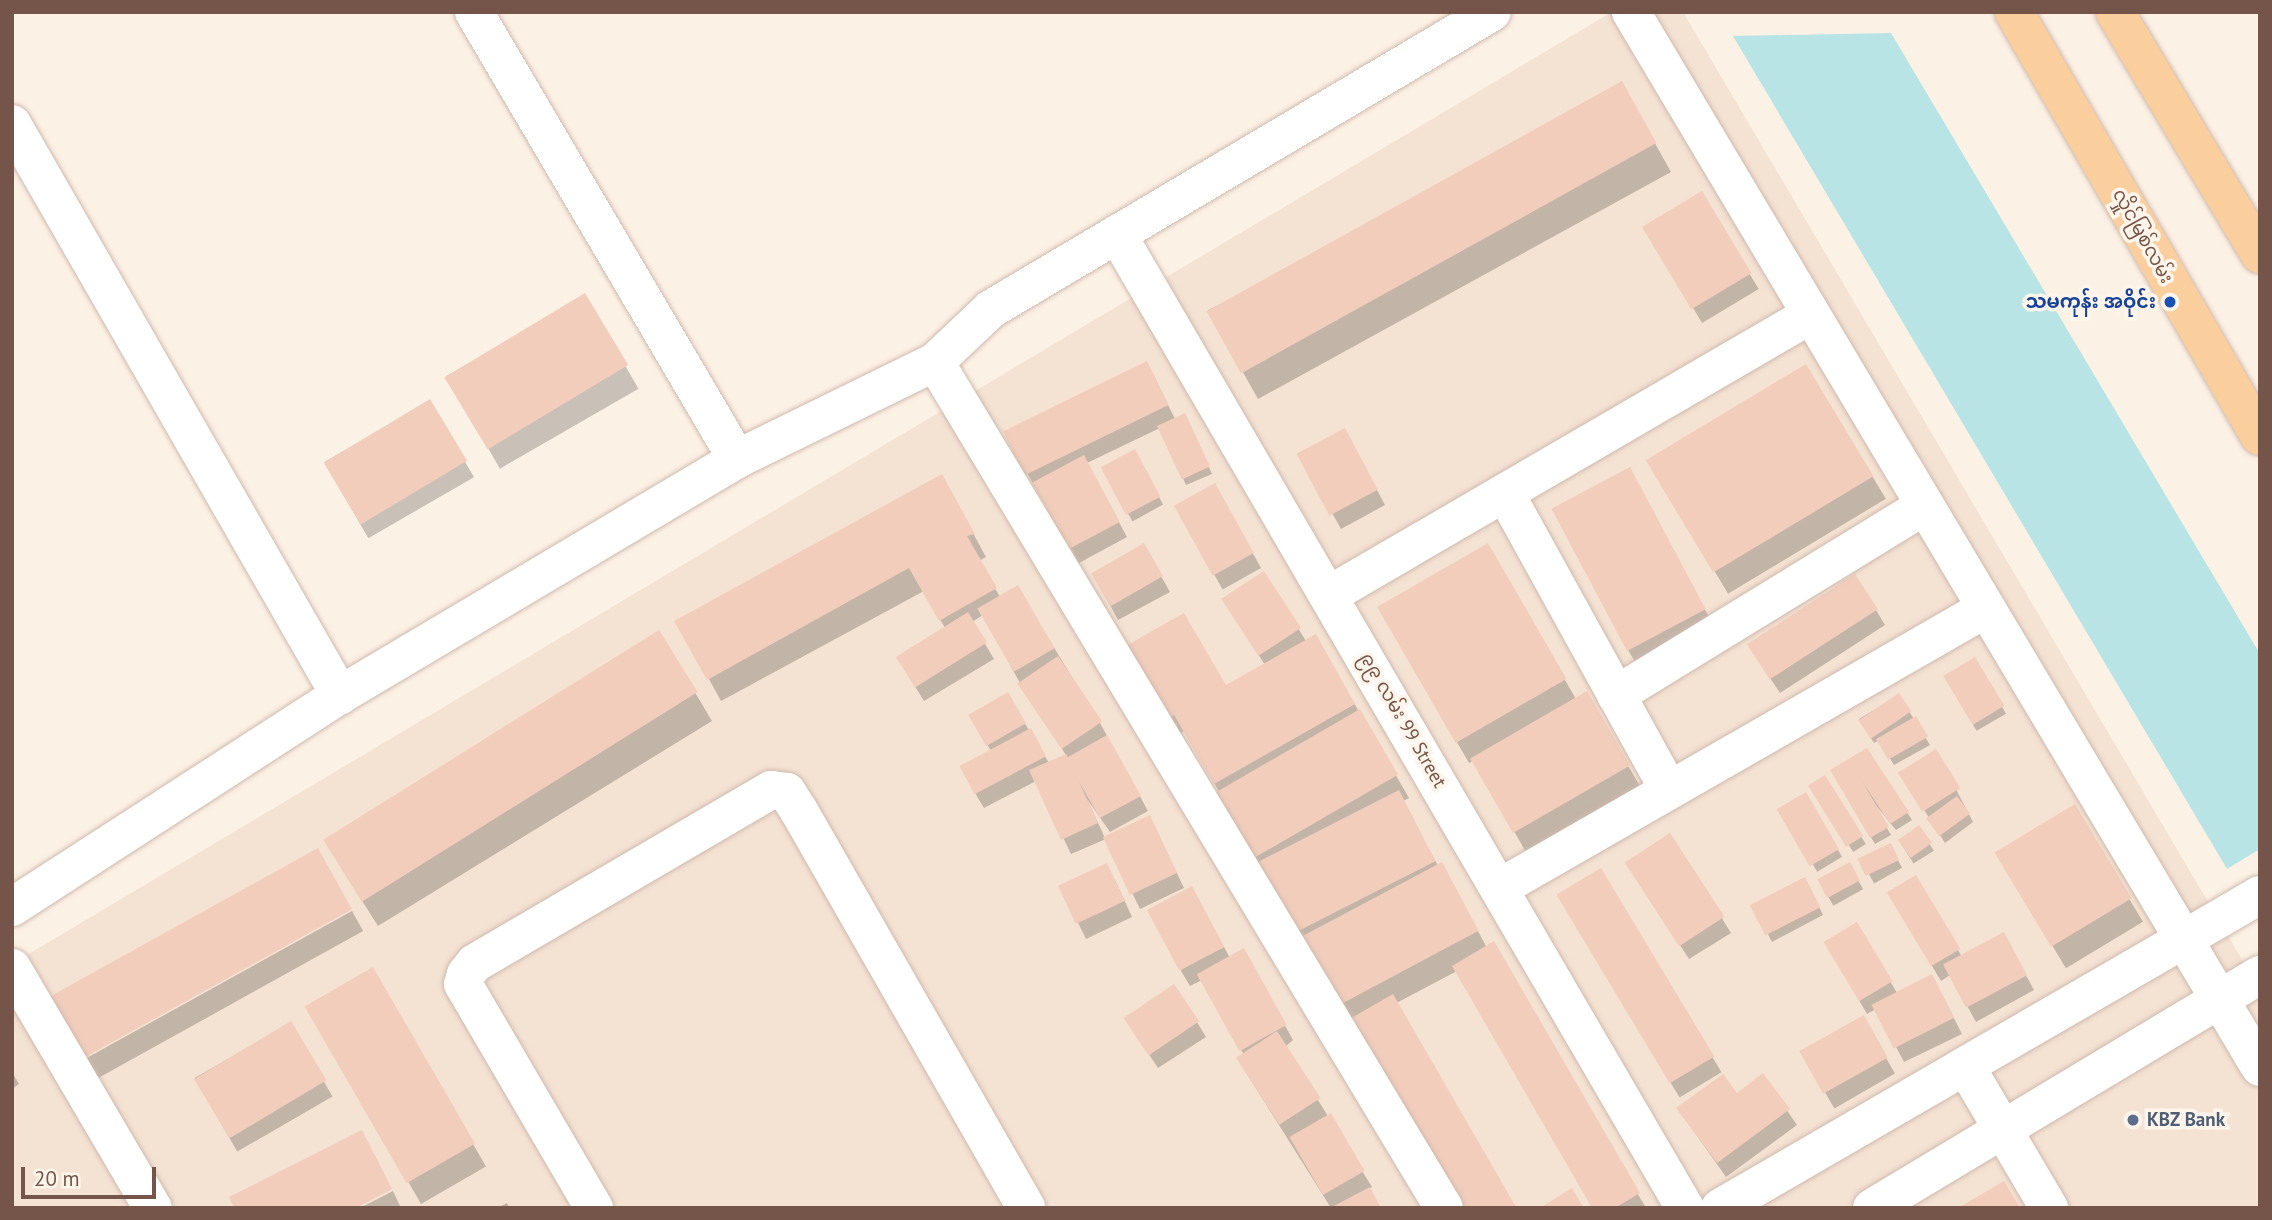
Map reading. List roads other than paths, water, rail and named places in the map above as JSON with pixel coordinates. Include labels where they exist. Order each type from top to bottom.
[{"type":"main road","name":"လှိုင်မြစ်လမ်း","points":[[2014,12],[2260,436]]},
{"type":"main road","points":[[2118,18],[2260,254]]},
{"type":"street","points":[[474,12],[737,459]]},
{"type":"street","points":[[12,907],[340,695],[737,459],[935,362],[991,309],[1117,234],[1451,23],[1492,12]]},
{"type":"street","points":[[1631,12],[2260,1068]]},
{"type":"street","points":[[12,124],[340,695]]},
{"type":"street","name":"၉၉ လမ်း 99 Street","points":[[1117,234],[1501,887],[1685,1208]]},
{"type":"street","points":[[1329,595],[1810,315]]},
{"type":"street","points":[[935,362],[1444,1208]]},
{"type":"street","points":[[1505,493],[1669,790]]},
{"type":"street","points":[[1616,695],[1924,506]]},
{"type":"street","points":[[1501,887],[1985,609]]},
{"type":"street","points":[[594,1208],[463,984],[466,974],[475,963],[771,790],[787,792],[793,801],[1026,1208]]},
{"type":"street","points":[[1720,1208],[2260,895]]},
{"type":"street","points":[[12,968],[153,1208]]},
{"type":"street","points":[[1872,1208],[2260,975]]},
{"type":"street","points":[[1965,1067],[2049,1208]]},
{"type":"water","points":[[1891,33],[2260,654],[2260,849],[2227,869],[1733,36]]},
{"type":"place","name":"သမကုန်း အဝိုင်း","points":[[2170,302]]},
{"type":"place","name":"KBZ Bank","points":[[2133,1120]]}]
